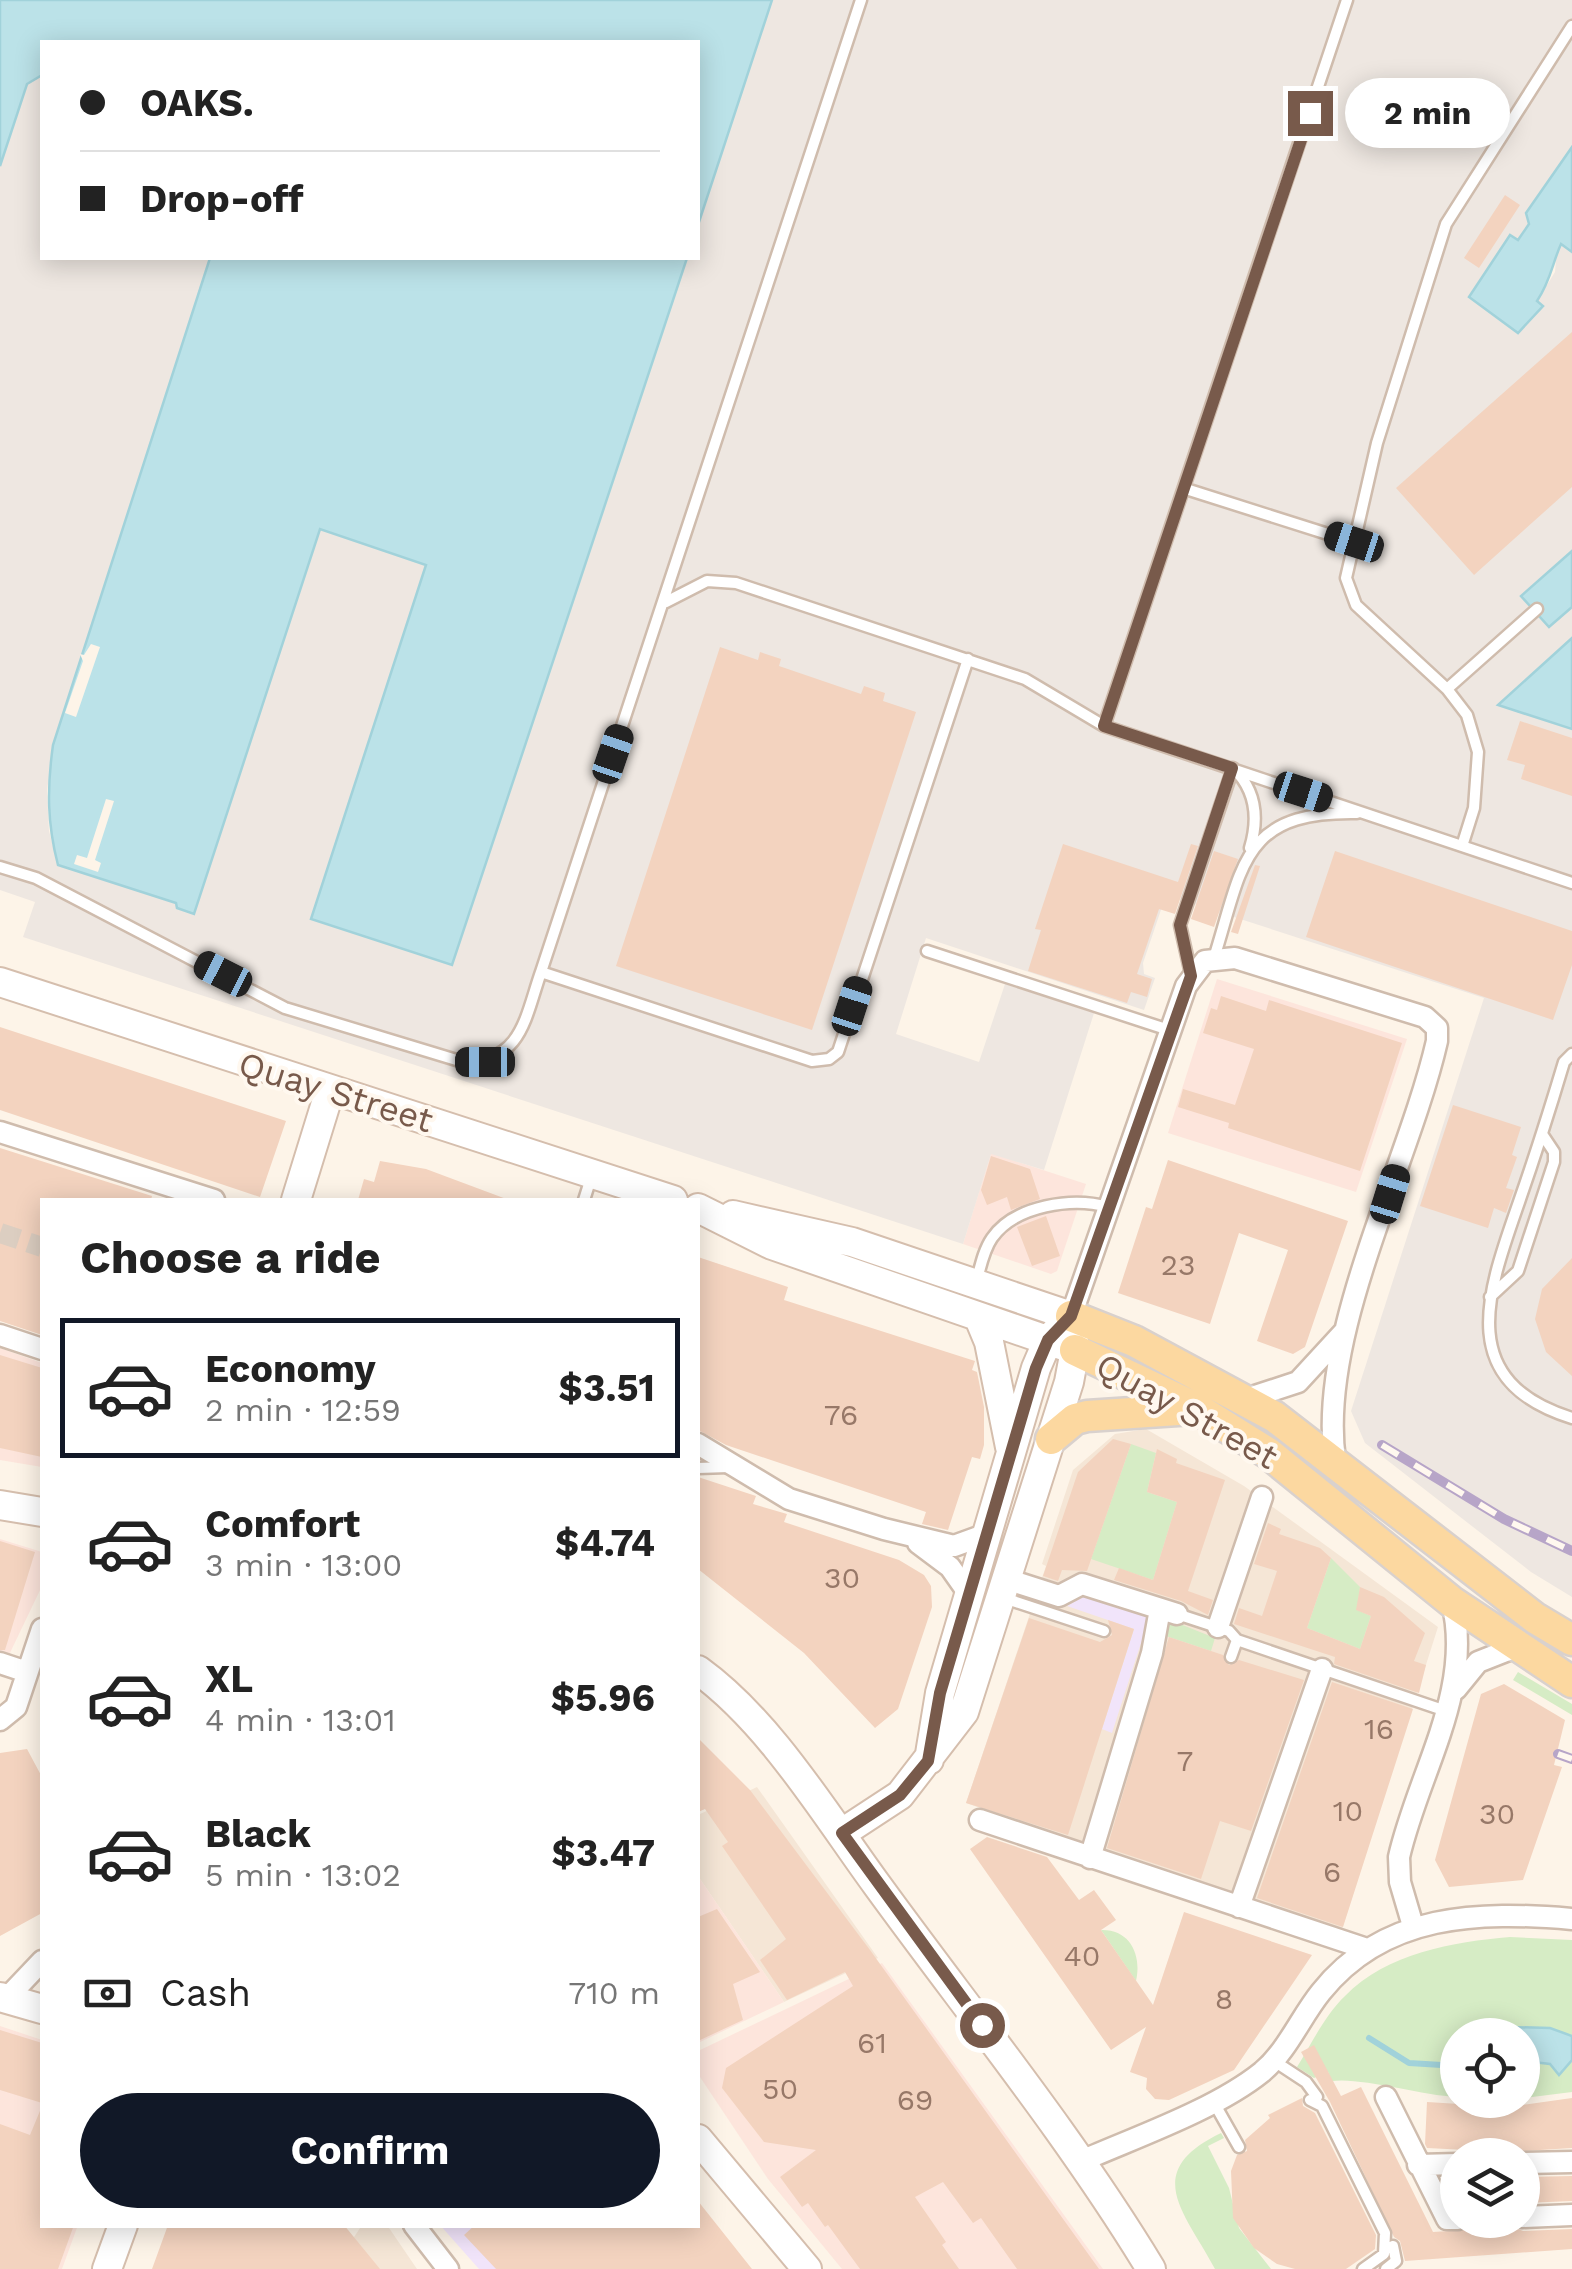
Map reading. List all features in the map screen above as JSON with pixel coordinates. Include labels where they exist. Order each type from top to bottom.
[{"type":"main road","name":"Quay Street","points":[[0,982],[330,1090],[589,1187],[660,1198]]},
{"type":"main road","points":[[297,1198],[330,1090]]},
{"type":"main road","name":"Quay Street","points":[[700,1208],[852,1242],[1134,1341],[1246,1399],[1335,1460],[1535,1618],[1572,1640]]},
{"type":"main road","name":"Quay Street","points":[[700,1209],[772,1246],[1062,1345],[1196,1408],[1293,1471],[1452,1602],[1572,1682]]},
{"type":"main road","points":[[928,1761],[940,1693],[1010,1449],[1062,1345],[1071,1316]]},
{"type":"main road","points":[[979,1318],[990,1342],[1010,1449]]},
{"type":"main road","points":[[842,1833],[900,1795],[964,1712],[1051,1439],[1062,1345]]},
{"type":"main road","points":[[1051,1439],[1086,1416],[1196,1408]]},
{"type":"main road","points":[[0,1505],[40,1512]]},
{"type":"main road","points":[[700,1672],[790,1766],[842,1833],[1084,2160],[1151,2269]]},
{"type":"main road","points":[[3,1998],[40,2009]]},
{"type":"main road","points":[[700,2140],[807,2269]]},
{"type":"main road","points":[[107,2269],[122,2228]]},
{"type":"street","points":[[1071,1316],[1170,1030],[1203,965],[1254,964],[1425,1017],[1437,1028],[1435,1048],[1345,1331],[1329,1427],[1335,1460]]},
{"type":"street","points":[[0,1132],[208,1198]]},
{"type":"street","points":[[1246,1399],[1298,1382],[1345,1331]]},
{"type":"street","points":[[0,1336],[40,1348]]},
{"type":"street","points":[[700,1445],[789,1499],[908,1536],[954,1546],[987,1534]]},
{"type":"street","points":[[1218,1628],[1262,1496]]},
{"type":"street","points":[[908,1536],[950,1567],[969,1594]]},
{"type":"street","points":[[1004,1588],[1058,1596],[1082,1584],[1169,1612],[1152,1654],[1090,1858]]},
{"type":"street","points":[[1414,1926],[1400,1882],[1398,1857],[1449,1702],[1460,1637],[1452,1602]]},
{"type":"street","points":[[0,1720],[16,1707],[40,1636]]},
{"type":"street","points":[[1449,1702],[1478,1662],[1516,1647]]},
{"type":"street","points":[[0,1663],[27,1672]]},
{"type":"street","points":[[1239,1906],[1322,1669]]},
{"type":"street","points":[[980,1820],[1367,1950]]},
{"type":"street","points":[[1084,2160],[1250,2080],[1274,2060],[1328,1984],[1367,1950],[1414,1926],[1487,1915],[1572,1919]]},
{"type":"street","points":[[3,1998],[40,1964]]},
{"type":"street","points":[[1386,2098],[1440,2206]]},
{"type":"street","points":[[1540,2163],[1572,2162]]},
{"type":"street","points":[[1418,2165],[1440,2164]]},
{"type":"street","points":[[1540,2216],[1572,2215]]},
{"type":"street","points":[[416,2228],[448,2269]]},
{"type":"lane","points":[[0,867],[36,878],[285,1008],[463,1062],[485,1062],[507,1052],[520,1033],[541,972],[860,0]]},
{"type":"lane","points":[[1104,726],[1348,0]]},
{"type":"lane","points":[[1463,843],[1474,808],[1478,752],[1468,715],[1447,689],[1356,605],[1346,578],[1377,444],[1446,224],[1572,26]]},
{"type":"lane","points":[[1186,489],[1354,542]]},
{"type":"lane","points":[[665,602],[707,581],[736,582],[1025,680],[1104,726],[1463,843],[1572,883]]},
{"type":"lane","points":[[1447,689],[1537,609]]},
{"type":"lane","points":[[541,972],[812,1062],[829,1059],[838,1052],[968,659]]},
{"type":"lane","points":[[1203,965],[1256,830],[1252,795],[1232,768]]},
{"type":"lane","points":[[1203,965],[1180,925],[1232,768]]},
{"type":"lane","points":[[1250,848],[1279,825],[1325,812],[1368,813]]},
{"type":"lane","points":[[928,951],[1170,1030]]},
{"type":"lane","points":[[1572,1054],[1564,1062],[1489,1298],[1490,1346],[1504,1373],[1523,1396],[1572,1418]]},
{"type":"lane","points":[[1489,1298],[1518,1272],[1548,1180],[1554,1152],[1542,1134]]},
{"type":"lane","points":[[976,1284],[988,1244],[1003,1226],[1072,1200],[1108,1208]]},
{"type":"lane","points":[[700,1468],[734,1467]]},
{"type":"lane","points":[[1004,1588],[1104,1632]]},
{"type":"lane","points":[[1169,1612],[1322,1669],[1449,1702]]},
{"type":"lane","points":[[1232,1657],[1237,1640]]},
{"type":"lane","points":[[1274,2060],[1306,2082],[1322,2106],[1385,2234],[1384,2254],[1363,2269]]},
{"type":"lane","points":[[1213,2100],[1238,2147]]},
{"type":"lane","points":[[1386,2269],[1396,2261],[1393,2246]]},
{"type":"shaded area","points":[[772,0],[1572,0],[1572,147],[1526,213],[1530,223],[1518,240],[1510,235],[1469,297],[1543,306],[1537,301],[1555,272],[1557,249],[1560,244],[1572,252],[1572,551],[1521,596],[1549,627],[1572,607],[1572,638],[1499,704],[1572,729],[1572,1597],[1531,1572],[1365,1443],[1351,1411],[1484,998],[1166,895],[1143,963],[1144,974],[1155,978],[1144,1010],[926,938],[896,1034],[979,1062],[1005,984],[1094,1013],[1044,1170],[991,1154],[963,1244],[23,937],[35,902],[0,890],[0,166],[27,84],[40,76],[40,260],[209,260],[53,745],[47,791],[49,831],[58,865],[177,903],[194,914],[319,529],[426,564],[311,919],[451,965],[686,260],[700,260],[700,219]]},
{"type":"shaded area","points":[[1217,979],[1407,1039],[1356,1192],[1168,1133]]},
{"type":"shaded area","points":[[991,1153],[1086,1184],[1057,1271],[1051,1274],[963,1244]]},
{"type":"shaded area","points":[[0,1348],[40,1362],[40,1467],[0,1460]]},
{"type":"shaded area","points":[[1146,1429],[1244,1486],[1438,1627],[1341,1932],[966,1803],[1046,1566],[1042,1564],[1073,1470],[1115,1434]]},
{"type":"shaded area","points":[[0,1539],[40,1551],[40,1590],[8,1657],[0,1655]]},
{"type":"shaded area","points":[[1086,1595],[1150,1615],[1112,1733],[1102,1729],[1134,1629],[1067,1606]]},
{"type":"shaded area","points":[[757,1787],[878,1958],[784,2002],[700,1879],[700,1814]]},
{"type":"shaded area","points":[[700,1879],[784,2002],[700,2042]]},
{"type":"shaded area","points":[[882,1963],[1103,2269],[842,2269],[768,2179],[700,2077],[700,2050]]},
{"type":"shaded area","points":[[0,2026],[40,2039],[40,2228],[77,2228],[62,2269],[0,2269]]},
{"type":"shaded area","points":[[360,2228],[389,2228],[417,2269],[333,2269]]},
{"type":"shaded area","points":[[443,2228],[582,2228],[539,2269],[479,2269]]},
{"type":"green space","points":[[1131,1444],[1156,1453],[1147,1492],[1177,1502],[1153,1580],[1091,1559]]},
{"type":"green space","points":[[1331,1558],[1360,1587],[1357,1610],[1371,1616],[1360,1649],[1307,1628]]},
{"type":"green space","points":[[1165,1618],[1215,1638],[1211,1651],[1160,1634]]},
{"type":"green space","points":[[1518,1672],[1572,1704],[1572,1715],[1513,1680]]},
{"type":"green space","points":[[1101,1930],[1120,1934],[1132,1945],[1137,1962],[1136,1981]]},
{"type":"green space","points":[[1510,1937],[1572,1940],[1572,2092],[1540,2096],[1540,2018],[1440,2018],[1440,2095],[1332,2081],[1328,2072],[1314,2078],[1297,2067],[1325,2020],[1362,1981],[1422,1952]]},
{"type":"green space","points":[[1221,2133],[1224,2138],[1208,2146],[1229,2188],[1239,2228],[1271,2269],[1215,2269],[1182,2211],[1176,2178],[1182,2163],[1196,2148]]},
{"type":"water","points":[[0,0],[772,0],[700,219],[700,40],[40,40],[40,76],[27,84],[0,166]]},
{"type":"water","points":[[1572,147],[1572,252],[1561,244],[1537,301],[1543,306],[1518,333],[1469,297],[1510,235],[1518,240],[1529,224],[1526,213]]},
{"type":"water","points":[[209,260],[686,260],[452,965],[311,919],[426,565],[320,529],[194,914],[177,908],[176,903],[58,865],[49,805],[53,745]]},
{"type":"water","points":[[1572,551],[1572,607],[1549,627],[1521,596]]},
{"type":"water","points":[[1572,638],[1572,729],[1498,705]]},
{"type":"water","points":[[1540,2028],[1572,2036],[1572,2060],[1559,2075],[1550,2064],[1540,2063]]},
{"type":"pier","points":[[91,644],[100,647],[76,717],[65,713],[83,661],[80,654],[84,655]]},
{"type":"pier","points":[[106,799],[114,801],[95,860],[101,863],[98,872],[74,864],[77,855],[87,858]]},
{"type":"building","points":[[1505,195],[1520,205],[1479,268],[1464,258]]},
{"type":"building","points":[[1572,332],[1572,487],[1474,575],[1396,488]]},
{"type":"building","points":[[720,647],[758,660],[760,652],[781,659],[779,666],[861,694],[864,686],[885,693],[883,701],[916,712],[812,1030],[616,966]]},
{"type":"building","points":[[1520,721],[1572,738],[1572,796],[1521,779],[1525,765],[1507,760]]},
{"type":"building","points":[[1063,844],[1178,882],[1191,844],[1198,846],[1175,914],[1159,909],[1137,974],[1152,979],[1147,997],[1131,992],[1127,1003],[1028,971],[1041,930],[1035,929]]},
{"type":"building","points":[[1214,851],[1238,859],[1214,927],[1191,919]]},
{"type":"building","points":[[1335,851],[1572,931],[1572,965],[1553,1020],[1306,937]]},
{"type":"building","points":[[1255,865],[1260,866],[1238,934],[1231,932]]},
{"type":"building","points":[[1221,996],[1266,1011],[1269,1000],[1402,1043],[1360,1171],[1228,1128],[1229,1123],[1178,1107],[1183,1089],[1235,1105],[1254,1049],[1203,1033],[1211,1008],[1217,1010]]},
{"type":"building","points":[[0,1027],[286,1121],[260,1197],[0,1110]]},
{"type":"building","points":[[1453,1105],[1521,1127],[1512,1155],[1517,1157],[1506,1188],[1514,1190],[1506,1213],[1494,1208],[1488,1228],[1420,1206]]},
{"type":"building","points":[[0,1148],[152,1196],[40,1198],[40,1334],[0,1321]]},
{"type":"building","points":[[991,1156],[1030,1169],[1040,1199],[1011,1210],[1007,1197],[987,1205],[981,1190]]},
{"type":"building","points":[[1168,1160],[1348,1221],[1305,1347],[1293,1354],[1257,1341],[1288,1250],[1239,1233],[1210,1324],[1118,1293],[1146,1207],[1152,1209]]},
{"type":"building","points":[[380,1161],[426,1169],[504,1198],[359,1198],[364,1179],[374,1182]]},
{"type":"building","points":[[1046,1216],[1060,1256],[1032,1266],[1017,1227]]},
{"type":"building","points":[[700,1258],[788,1287],[784,1300],[975,1361],[972,1370],[977,1372],[984,1407],[984,1445],[980,1459],[972,1457],[948,1530],[922,1524],[926,1512],[726,1445],[700,1431]]},
{"type":"building","points":[[1572,1258],[1572,1376],[1546,1352],[1535,1319],[1542,1289]]},
{"type":"building","points":[[0,1355],[40,1367],[40,1457],[0,1448]]},
{"type":"building","points":[[1113,1439],[1131,1444],[1087,1571],[1062,1570],[1058,1581],[1043,1576],[1078,1472]]},
{"type":"building","points":[[1157,1449],[1177,1459],[1176,1463],[1225,1480],[1188,1591],[1213,1600],[1208,1615],[1181,1601],[1114,1580],[1119,1568],[1153,1580],[1177,1502],[1147,1492]]},
{"type":"building","points":[[700,1478],[756,1496],[753,1504],[787,1514],[784,1522],[899,1560],[924,1575],[931,1586],[932,1607],[898,1709],[875,1728],[804,1653],[700,1571]]},
{"type":"building","points":[[1268,1523],[1281,1529],[1279,1534],[1320,1548],[1331,1558],[1307,1628],[1360,1649],[1371,1616],[1356,1610],[1360,1587],[1384,1597],[1425,1633],[1414,1661],[1426,1665],[1419,1693],[1334,1664],[1335,1657],[1234,1624],[1239,1608],[1262,1616],[1277,1571],[1254,1564]]},
{"type":"building","points":[[0,1541],[35,1552],[5,1650],[0,1650]]},
{"type":"building","points":[[1029,1618],[1100,1642],[1112,1635],[1108,1620],[1134,1629],[1068,1835],[966,1803]]},
{"type":"building","points":[[1169,1637],[1223,1655],[1229,1665],[1239,1660],[1304,1680],[1251,1831],[1220,1821],[1201,1879],[1107,1848]]},
{"type":"building","points":[[1332,1682],[1413,1709],[1343,1927],[1257,1898]]},
{"type":"building","points":[[1504,1684],[1565,1720],[1554,1765],[1562,1767],[1523,1880],[1449,1887],[1435,1860],[1481,1694]]},
{"type":"building","points":[[700,1740],[750,1790],[1099,2269],[1017,2269],[981,2218],[973,2223],[943,2182],[915,2197],[959,2269],[860,2269],[808,2203],[802,2207],[780,2177],[816,2150],[764,2142],[722,2088],[726,2068],[853,1986],[845,1972],[787,2000],[760,1960],[786,1939],[722,1846],[728,1842],[705,1809],[700,1811]]},
{"type":"building","points":[[27,1749],[40,1773],[40,1914],[0,1936],[0,1753]]},
{"type":"building","points":[[987,1837],[1047,1857],[1079,1900],[1094,1890],[1116,1920],[1101,1930],[1153,2005],[1184,1912],[1312,1955],[1234,2070],[1169,2100],[1155,2099],[1146,2089],[1147,2078],[1130,2072],[1146,2027],[1111,2050],[970,1849]]},
{"type":"building","points":[[717,1909],[760,1972],[733,1984],[743,2020],[700,2040],[700,1916]]},
{"type":"building","points":[[0,2030],[40,2042],[40,2102],[0,2090]]},
{"type":"building","points":[[1314,2045],[1341,2096],[1361,2087],[1433,2232],[1440,2232],[1440,2238],[1540,2238],[1540,2230],[1572,2229],[1572,2249],[1405,2261],[1400,2241],[1394,2237],[1330,2102],[1301,2052]]},
{"type":"building","points":[[1302,2098],[1303,2106],[1315,2113],[1376,2235],[1375,2249],[1346,2269],[1295,2269],[1277,2264],[1254,2248],[1233,2218],[1231,2171],[1237,2155],[1247,2151],[1245,2140],[1270,2118],[1268,2115]]},
{"type":"building","points":[[1572,2098],[1572,2148],[1540,2150],[1540,2138],[1440,2138],[1440,2149],[1427,2148],[1425,2144],[1427,2102],[1440,2103],[1440,2118],[1540,2118],[1540,2102]]},
{"type":"building","points":[[40,2111],[40,2228],[73,2228],[58,2269],[0,2269],[0,2124],[30,2135]]},
{"type":"building","points":[[1572,2176],[1572,2201],[1540,2202],[1540,2177]]},
{"type":"building","points":[[700,2204],[752,2269],[496,2269],[464,2235],[472,2228],[700,2228]]},
{"type":"building","points":[[167,2228],[346,2228],[380,2269],[152,2269]]},
{"type":"waterway","points":[[1369,2038],[1409,2063],[1440,2065]]},
{"type":"tunnel","points":[[0,1233],[40,1246]]},
{"type":"railway","points":[[1382,1445],[1504,1519],[1572,1551]]},
{"type":"railway","points":[[1558,1754],[1572,1759]]},
{"type":"route","points":[[982,2025],[874,1882],[842,1833],[900,1795],[928,1761],[940,1693],[1036,1368],[1048,1340],[1071,1316],[1191,976],[1180,925],[1232,768],[1104,726],[1310,113]]}]
